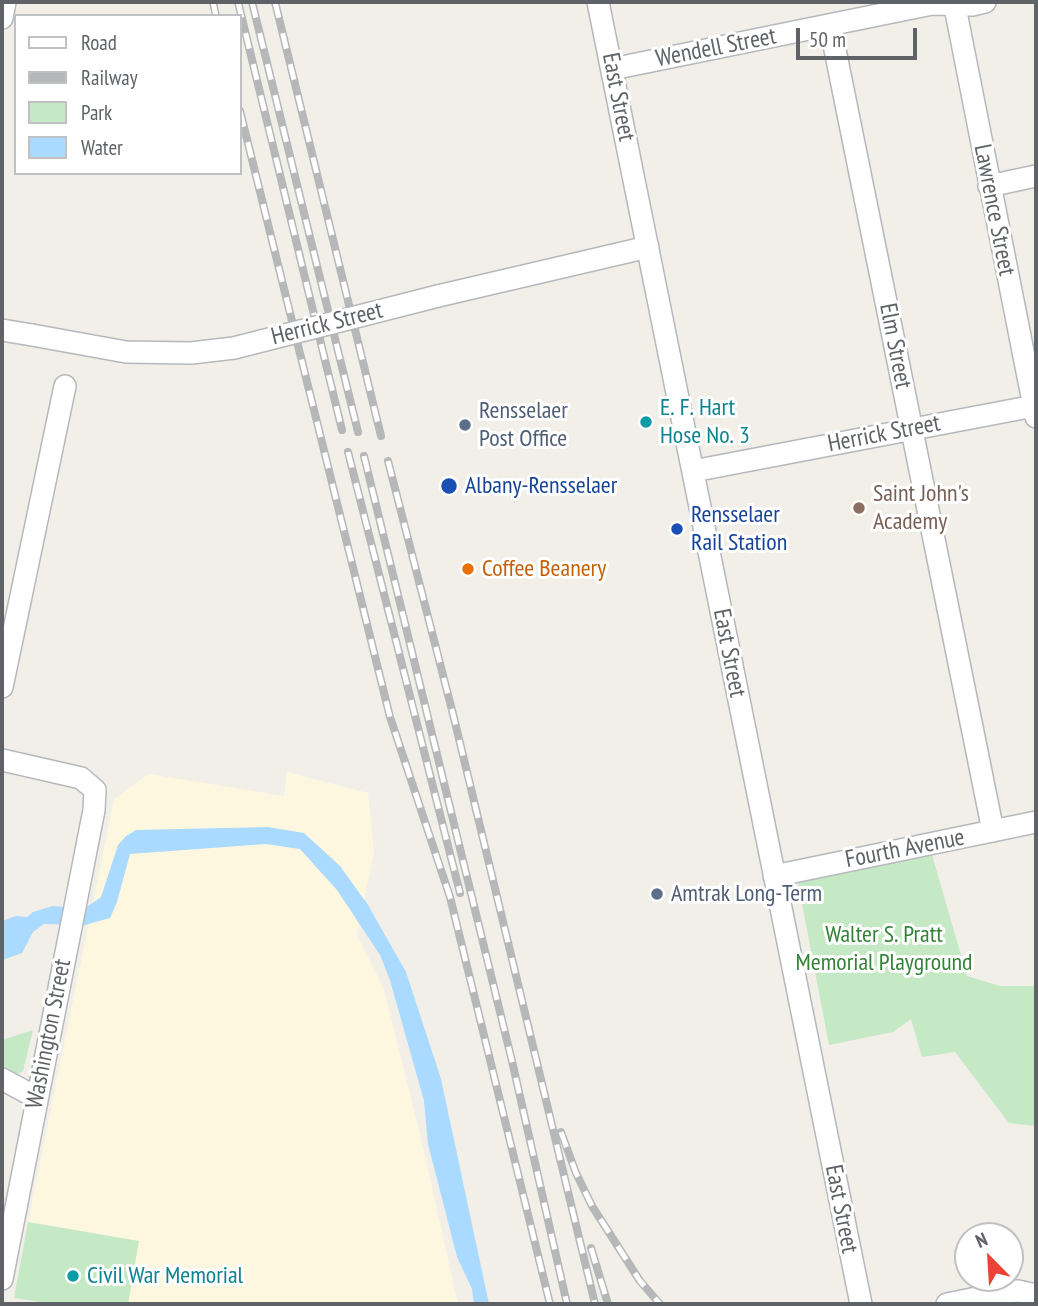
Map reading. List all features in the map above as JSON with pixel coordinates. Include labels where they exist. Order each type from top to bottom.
[{"type":"street","points":[[2,18],[5,2]]},
{"type":"street","name":"East Street","points":[[598,2],[861,1304]]},
{"type":"street","name":"Wendell Street","points":[[612,69],[932,5],[985,2]]},
{"type":"street","name":"Lawrence Street","points":[[954,3],[1035,411]]},
{"type":"street","name":"Elm Street","points":[[830,25],[993,831]]},
{"type":"street","points":[[989,186],[1036,176]]},
{"type":"street","name":"Herrick Street","points":[[2,330],[126,352],[191,353],[234,348],[438,296],[648,247]]},
{"type":"street","points":[[2,687],[65,386]]},
{"type":"street","name":"Herrick Street","points":[[693,471],[912,429],[1035,411]]},
{"type":"street","name":"Washington Street","points":[[2,760],[81,778],[95,790],[94,810],[2,1279]]},
{"type":"street","name":"Fourth Avenue","points":[[774,876],[1036,822]]},
{"type":"street","points":[[2,1079],[37,1098]]},
{"type":"street","points":[[947,1304],[1006,1292],[1018,1291],[1036,1295]]},
{"type":"shaded area","points":[[287,772],[368,793],[374,852],[357,935],[384,989],[458,1304],[128,1304],[138,1241],[28,1222],[114,799],[149,774],[284,796]]},
{"type":"green space","name":"Walter S. Pratt Memorial Playground","points":[[932,855],[967,976],[1000,986],[1036,986],[1036,1126],[1009,1123],[955,1052],[922,1057],[911,1019],[893,1032],[829,1045],[798,883]]},
{"type":"green space","points":[[33,1030],[23,1071],[17,1074],[2,1065],[2,1040]]},
{"type":"green space","points":[[28,1222],[139,1241],[128,1304],[53,1304],[14,1298]]},
{"type":"water","points":[[268,827],[304,833],[340,866],[368,905],[406,972],[441,1079],[489,1304],[474,1304],[472,1289],[457,1257],[428,1144],[424,1101],[390,980],[380,955],[337,890],[300,849],[266,844],[130,854],[110,918],[85,925],[44,924],[33,932],[22,953],[2,960],[2,921],[16,916],[27,917],[33,912],[53,906],[84,909],[101,897],[118,845],[136,830]]},
{"type":"railway","points":[[213,2],[216,14]]},
{"type":"railway","points":[[238,2],[241,14]]},
{"type":"railway","points":[[252,2],[358,432]]},
{"type":"railway","points":[[275,2],[381,436]]},
{"type":"railway","points":[[242,18],[342,430]]},
{"type":"railway","points":[[242,119],[390,717],[450,897],[550,1304]]},
{"type":"railway","points":[[348,452],[460,893]]},
{"type":"railway","points":[[364,456],[512,1061],[567,1304]]},
{"type":"railway","points":[[388,461],[454,718],[595,1304]]},
{"type":"railway","points":[[561,1132],[592,1206],[640,1281],[660,1304]]},
{"type":"railway","points":[[591,1248],[608,1304]]},
{"type":"place","name":"E. F. Hart Hose No. 3","points":[[646,422]]},
{"type":"place","name":"Rensselaer Post Office","points":[[465,425]]},
{"type":"place","name":"Albany-Rensselaer","points":[[449,486]]},
{"type":"place","name":"Saint John's Academy","points":[[859,508]]},
{"type":"place","name":"Rensselaer Rail Station","points":[[677,529]]},
{"type":"place","name":"Coffee Beanery","points":[[468,569]]},
{"type":"place","name":"Amtrak Long-Term","points":[[657,894]]},
{"type":"place","name":"Civil War Memorial","points":[[73,1276]]}]
